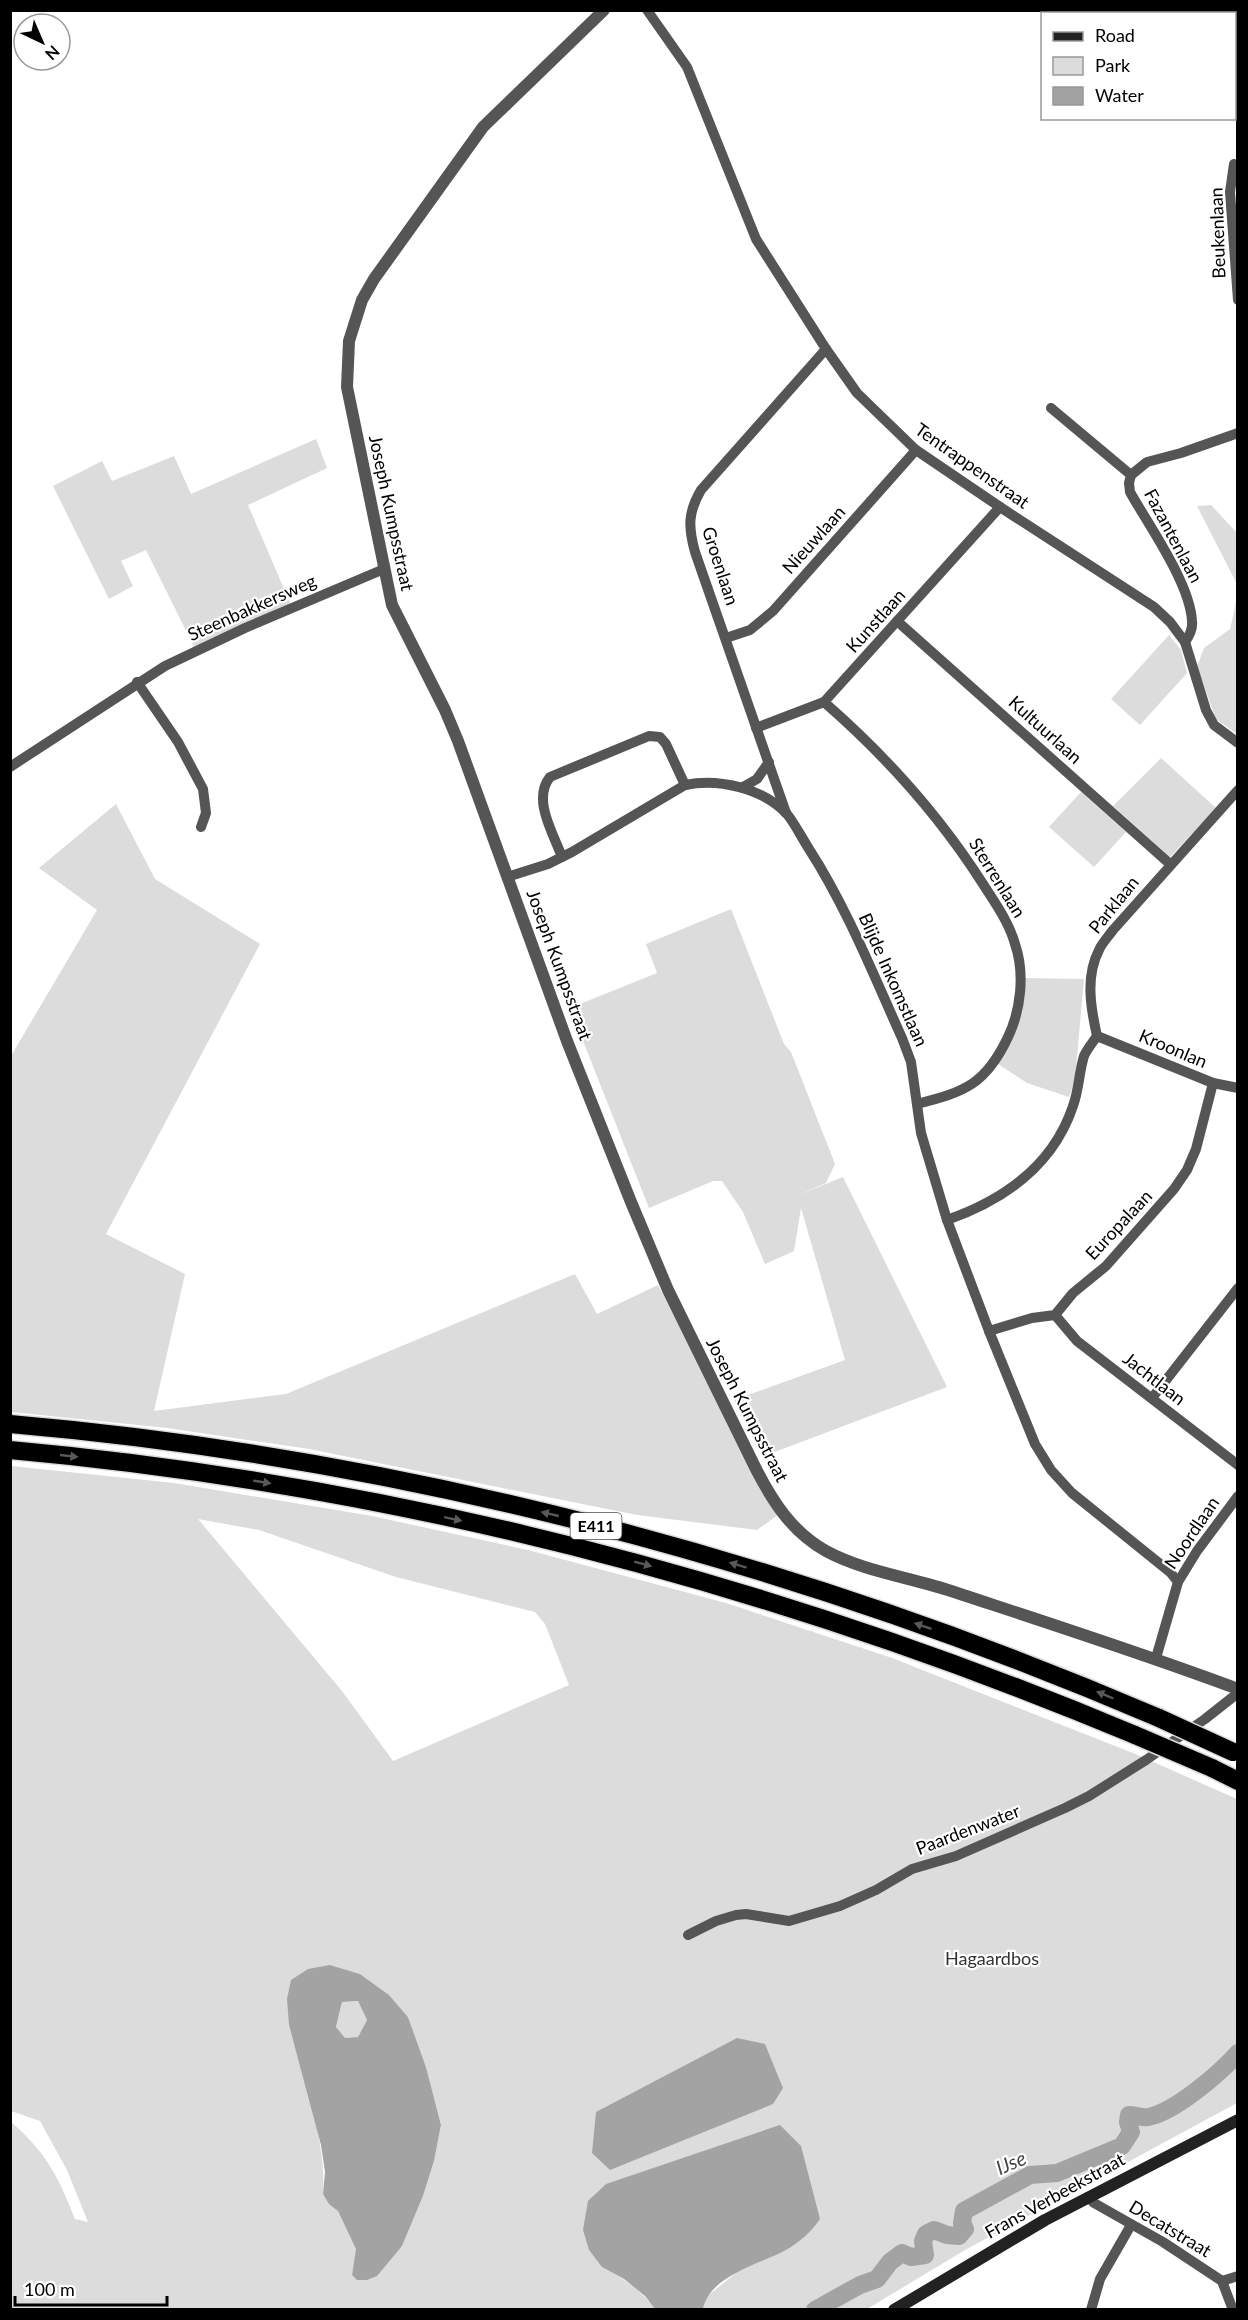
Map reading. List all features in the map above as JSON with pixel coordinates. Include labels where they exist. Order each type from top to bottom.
[{"type":"highway","name":"E411","points":[[10,1424],[151,1439],[274,1457],[411,1483],[556,1516],[683,1549],[835,1595],[1005,1656],[1159,1718],[1235,1753]]},
{"type":"highway","name":"E411","points":[[10,1450],[150,1464],[273,1484],[408,1509],[548,1539],[676,1573],[828,1619],[954,1663],[1135,1735],[1238,1780]]},
{"type":"main road","name":"Frans Verbeekstraat","points":[[894,2310],[1088,2197],[1238,2120]]},
{"type":"street","name":"Joseph Kumpsstraat","points":[[604,10],[483,127],[374,279],[358,310],[349,341],[347,387],[392,604],[449,720],[482,802],[567,1041],[657,1265],[760,1477],[773,1501],[786,1518],[805,1537],[847,1560],[935,1586],[1156,1658],[1238,1691]]},
{"type":"street","name":"Tentrappenstraat","points":[[647,10],[687,67],[756,239],[857,393],[916,450],[1154,607],[1170,622],[1185,642],[1206,710],[1214,725],[1238,742]]},
{"type":"street","name":"Beukenlaan","points":[[1234,164],[1230,192],[1238,300]]},
{"type":"street","name":"Groenlaan","points":[[786,813],[690,534],[688,519],[701,490],[826,349]]},
{"type":"street","name":"Fazantenlaan","points":[[1051,408],[1131,475],[1130,492],[1188,598],[1192,621],[1191,633],[1185,642]]},
{"type":"street","points":[[1131,475],[1147,462],[1238,433]]},
{"type":"street","name":"Nieuwlaan","points":[[726,638],[750,630],[767,616],[916,450]]},
{"type":"street","name":"Kunstlaan","points":[[756,728],[824,702],[1000,507]]},
{"type":"street","name":"Steenbakkersweg","points":[[10,767],[137,682],[165,666],[245,628],[384,570]]},
{"type":"street","name":"Kultuurlaan","points":[[897,621],[1170,864]]},
{"type":"street","points":[[137,682],[178,742],[203,789],[206,813],[201,827]]},
{"type":"street","name":"Sterrenlaan","points":[[824,702],[893,767],[961,849],[1006,921],[1016,945],[1020,973],[1019,1006],[1000,1054],[984,1074],[970,1086],[955,1094],[917,1104]]},
{"type":"street","points":[[562,857],[542,801],[542,786],[550,777],[649,736],[660,737],[666,744],[685,785]]},
{"type":"street","points":[[743,787],[757,779],[769,762]]},
{"type":"street","name":"Blijde Inkomstlaan","points":[[507,877],[562,857],[685,785],[695,783],[743,787],[768,800],[786,813],[831,884],[902,1038],[910,1062],[921,1133],[947,1220],[1031,1434],[1051,1470],[1072,1493],[1170,1572],[1178,1582]]},
{"type":"street","name":"Parklaan","points":[[1097,1036],[1091,1009],[1091,985],[1093,968],[1099,950],[1113,930],[1170,864],[1238,790]]},
{"type":"street","points":[[947,1220],[993,1201],[1033,1170],[1050,1150],[1063,1130],[1073,1106],[1085,1054],[1097,1036]]},
{"type":"street","name":"Kroonlan","points":[[1097,1036],[1213,1083],[1238,1088]]},
{"type":"street","name":"Europalaan","points":[[1054,1315],[1073,1293],[1112,1259],[1174,1189],[1187,1170],[1196,1149],[1213,1083]]},
{"type":"street","points":[[1152,1398],[1238,1288]]},
{"type":"street","points":[[989,1331],[1032,1318],[1054,1315]]},
{"type":"street","name":"Jachtlaan","points":[[1054,1315],[1077,1341],[1238,1465]]},
{"type":"street","name":"Noordlaan","points":[[1156,1658],[1178,1582],[1197,1551],[1238,1496]]},
{"type":"street","name":"Paardenwater","points":[[688,1935],[716,1921],[736,1915],[746,1914],[789,1921],[830,1909],[876,1890],[912,1869],[956,1856],[1065,1808],[1089,1796],[1146,1760],[1205,1719],[1238,1691]]},
{"type":"street","name":"Decatstraat","points":[[1088,2197],[1094,2203],[1163,2242],[1222,2281],[1238,2276]]},
{"type":"street","points":[[1091,2310],[1100,2279],[1131,2224]]},
{"type":"street","points":[[1222,2281],[1233,2310]]},
{"type":"green space","points":[[316,439],[327,468],[248,505],[291,605],[195,649],[146,550],[121,561],[133,586],[109,599],[53,486],[102,461],[112,481],[174,456],[191,494]]},
{"type":"green space","points":[[1211,505],[1237,533],[1237,584],[1197,506]]},
{"type":"green space","points":[[1237,598],[1237,734],[1216,719],[1197,667],[1204,648],[1230,629]]},
{"type":"green space","points":[[1169,635],[1181,650],[1187,673],[1140,725],[1111,699]]},
{"type":"green space","points":[[1161,758],[1216,808],[1170,857],[1113,806]]},
{"type":"green space","points":[[1081,792],[1126,832],[1094,867],[1049,827]]},
{"type":"green space","points":[[116,804],[155,879],[260,944],[106,1234],[185,1274],[154,1411],[286,1394],[575,1274],[597,1314],[658,1285],[778,1515],[757,1530],[637,1515],[309,1449],[167,1428],[11,1412],[11,1056],[97,910],[39,868]]},
{"type":"green space","points":[[731,909],[784,1044],[791,1052],[835,1164],[826,1183],[796,1196],[843,1177],[947,1387],[764,1456],[734,1400],[845,1360],[801,1208],[794,1251],[765,1264],[743,1212],[722,1181],[713,1181],[649,1208],[570,1008],[657,973],[646,944]]},
{"type":"green space","points":[[1024,978],[1084,979],[1075,1079],[1069,1097],[1027,1083],[998,1064],[1018,1023]]},
{"type":"green space","name":"Hagaardbos","points":[[11,1466],[174,1483],[372,1516],[528,1550],[726,1603],[892,1658],[1133,1753],[1237,1799],[1237,2103],[965,2250],[867,2309],[840,2309],[832,2300],[815,2309],[703,2309],[705,2298],[741,2269],[786,2250],[602,2267],[631,2285],[655,2309],[11,2309],[11,2122],[33,2144],[50,2166],[75,2219],[88,2222],[67,2170],[40,2121],[11,2111]],"holes":[[[198,1519],[259,1530],[396,1577],[535,1612],[545,1624],[569,1685],[393,1761],[342,1691]],[[330,1965],[360,1974],[389,1995],[408,2017],[426,2067],[441,2125],[434,2161],[423,2196],[402,2246],[367,2280],[357,2280],[352,2275],[357,2249],[338,2211],[323,2194],[318,2131],[289,2025]]]},
{"type":"green space","points":[[358,2001],[367,2020],[358,2037],[345,2039],[336,2027],[342,2002]]},
{"type":"water","points":[[330,1965],[360,1974],[389,1995],[408,2017],[426,2067],[441,2125],[434,2161],[423,2196],[402,2246],[377,2276],[367,2280],[357,2280],[352,2275],[356,2249],[338,2211],[329,2204],[323,2194],[325,2172],[321,2145],[289,2025],[287,1999],[291,1980],[308,1969]],"holes":[[[358,2001],[367,2020],[358,2037],[345,2038],[336,2027],[342,2002]]]},
{"type":"water","points":[[737,2038],[765,2044],[783,2088],[773,2104],[610,2170],[592,2153],[596,2112]]},
{"type":"water","points":[[780,2125],[801,2146],[820,2219],[801,2240],[791,2247],[725,2280],[707,2298],[703,2309],[655,2309],[645,2296],[624,2279],[602,2267],[589,2250],[583,2230],[588,2201],[606,2184]]},
{"type":"waterway","name":"IJse","points":[[815,2310],[860,2285],[877,2279],[890,2262],[902,2253],[911,2257],[925,2255],[923,2241],[926,2234],[934,2230],[947,2235],[959,2236],[965,2229],[962,2223],[964,2211],[1030,2175],[1057,2173],[1122,2146],[1131,2132],[1128,2122],[1129,2115],[1148,2117],[1171,2108],[1209,2081],[1238,2053]]}]
